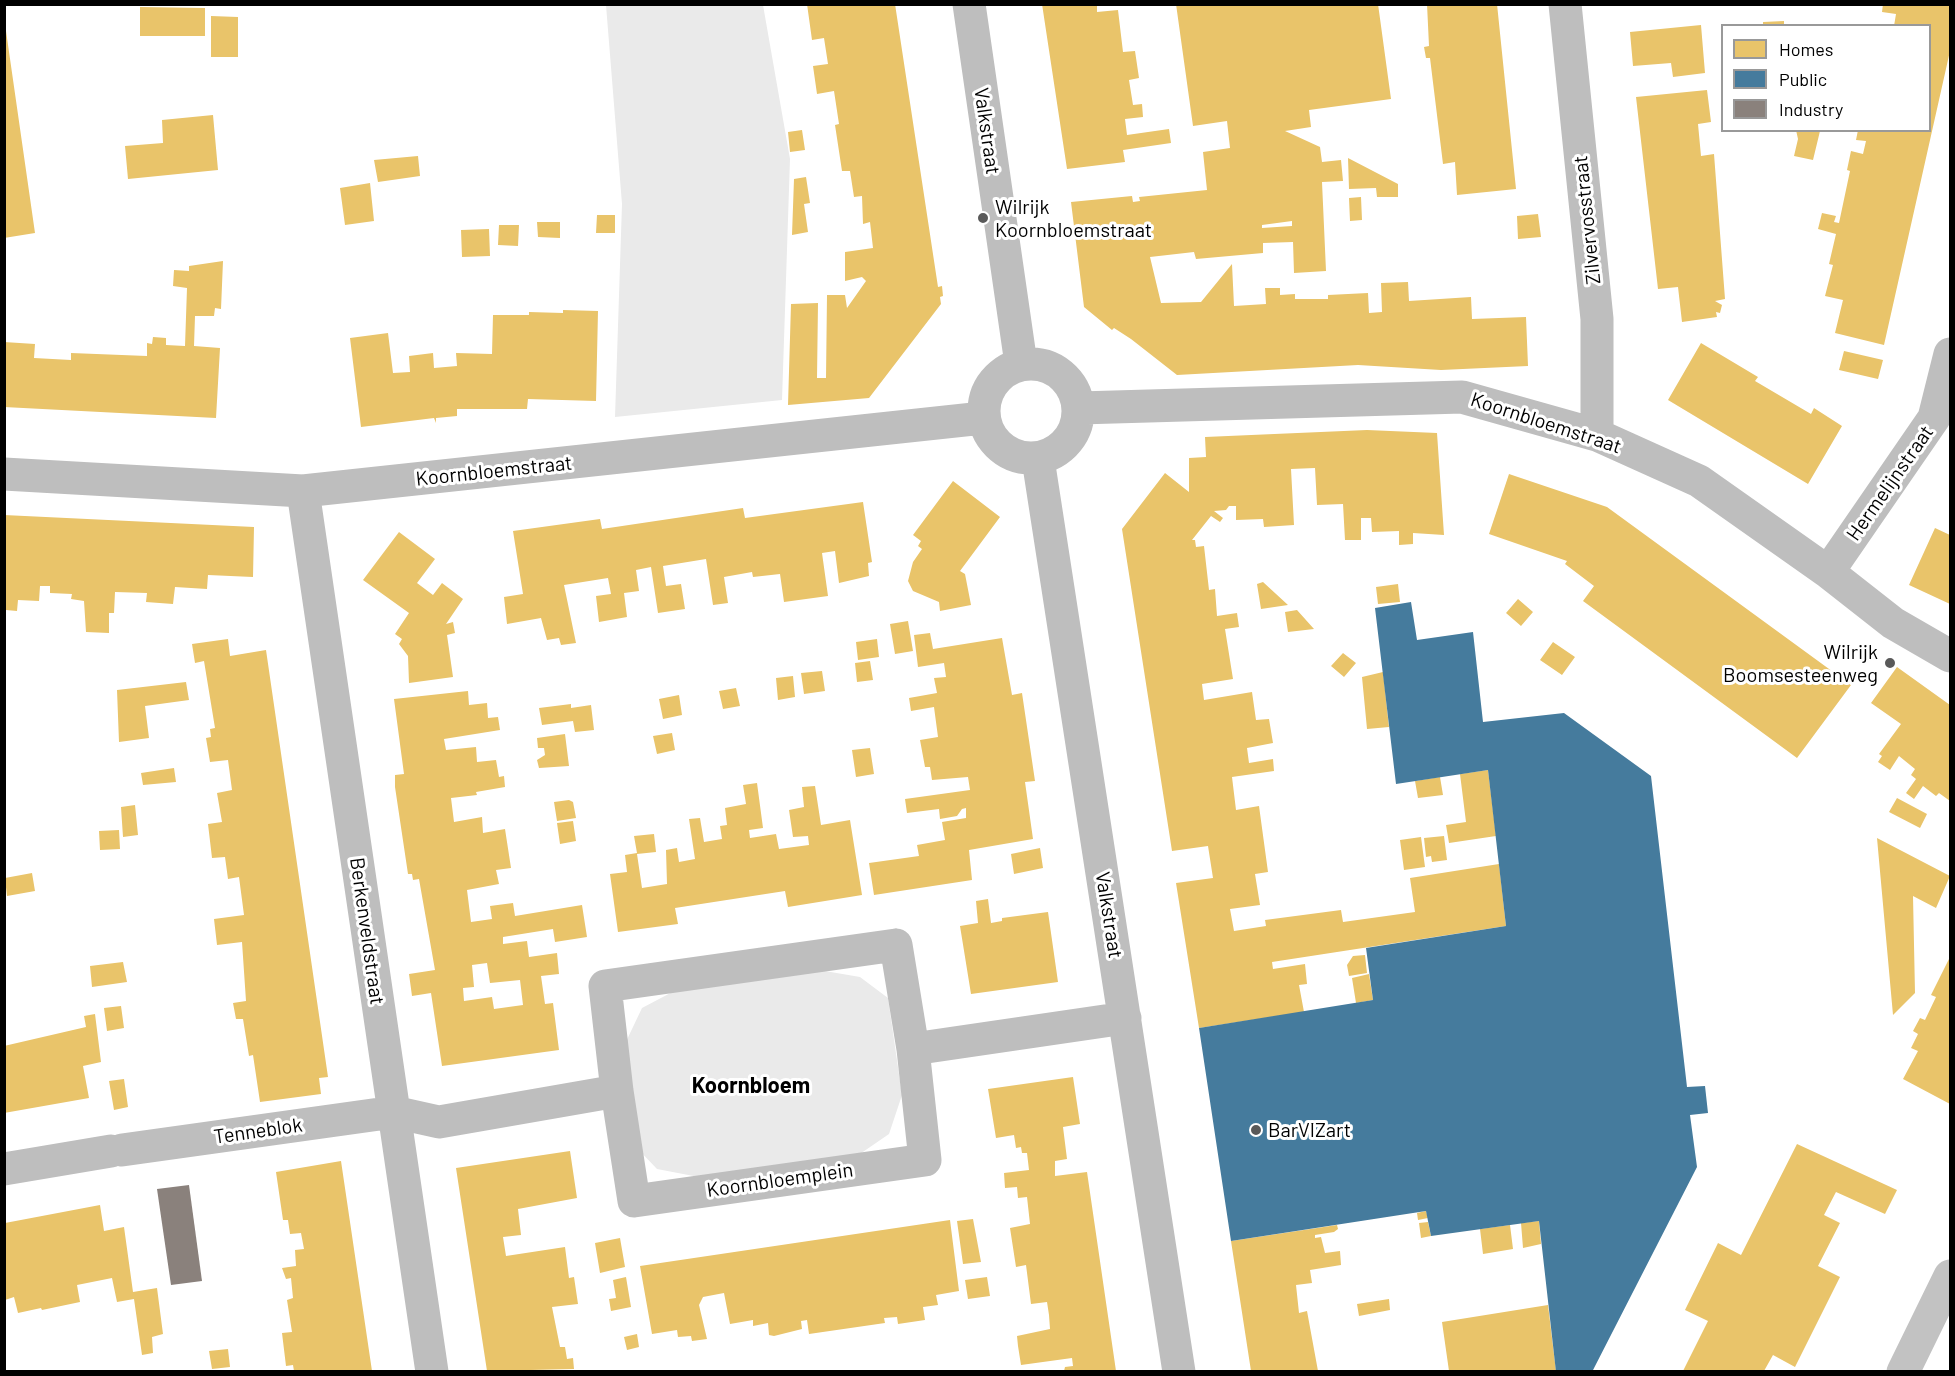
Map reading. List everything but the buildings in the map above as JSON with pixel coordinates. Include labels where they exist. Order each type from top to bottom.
[{"type":"main road","points":[[1902,1371],[1950,1276]]},
{"type":"street","name":"Valkstraat","points":[[969,4],[1021,364]]},
{"type":"street","name":"Zilvervosstraat","points":[[1566,4],[1597,319],[1597,435]]},
{"type":"street","name":"Hermelijnstraat","points":[[1828,572],[1935,418],[1950,354]]},
{"type":"street","points":[[1021,364],[1050,367],[1070,384],[1079,408],[1074,432],[1060,450],[1038,459],[1014,456],[993,442],[983,418],[986,393],[1001,373],[1021,364]]},
{"type":"street","name":"Koornbloemstraat","points":[[1079,408],[1462,397],[1597,435],[1699,481],[1828,572],[1893,623],[1950,656]]},
{"type":"street","name":"Koornbloemstraat","points":[[4,474],[303,490],[983,418]]},
{"type":"street","name":"Valkstraat","points":[[1038,459],[1179,1371]]},
{"type":"street","name":"Berkenveldstraat","points":[[303,490],[432,1371]]},
{"type":"street","name":"Koornbloemplein","points":[[896,945],[913,1049],[925,1160],[634,1201],[617,1091],[605,986],[896,945]]},
{"type":"street","points":[[913,1049],[1125,1018]]},
{"type":"street","points":[[393,1112],[439,1122],[617,1091]]},
{"type":"street","name":"Tenneblok","points":[[4,1169],[116,1150],[393,1112]]},
{"type":"shaded area","points":[[606,5],[763,5],[790,159],[782,400],[615,417],[622,204]]},
{"type":"shaded area","points":[[819,970],[860,977],[888,998],[902,1095],[889,1134],[857,1156],[704,1178],[657,1169],[636,1147],[623,1048],[642,1008],[678,989]]},
{"type":"place","name":"Wilrijk Koornbloemstraat","points":[[983,218]]},
{"type":"place","name":"Wilrijk Boomsesteenweg","points":[[1890,663]]},
{"type":"place","name":"BarVIZart","points":[[1256,1130]]},
{"type":"district","name":"Koornbloem","points":[[751,1086]]}]
